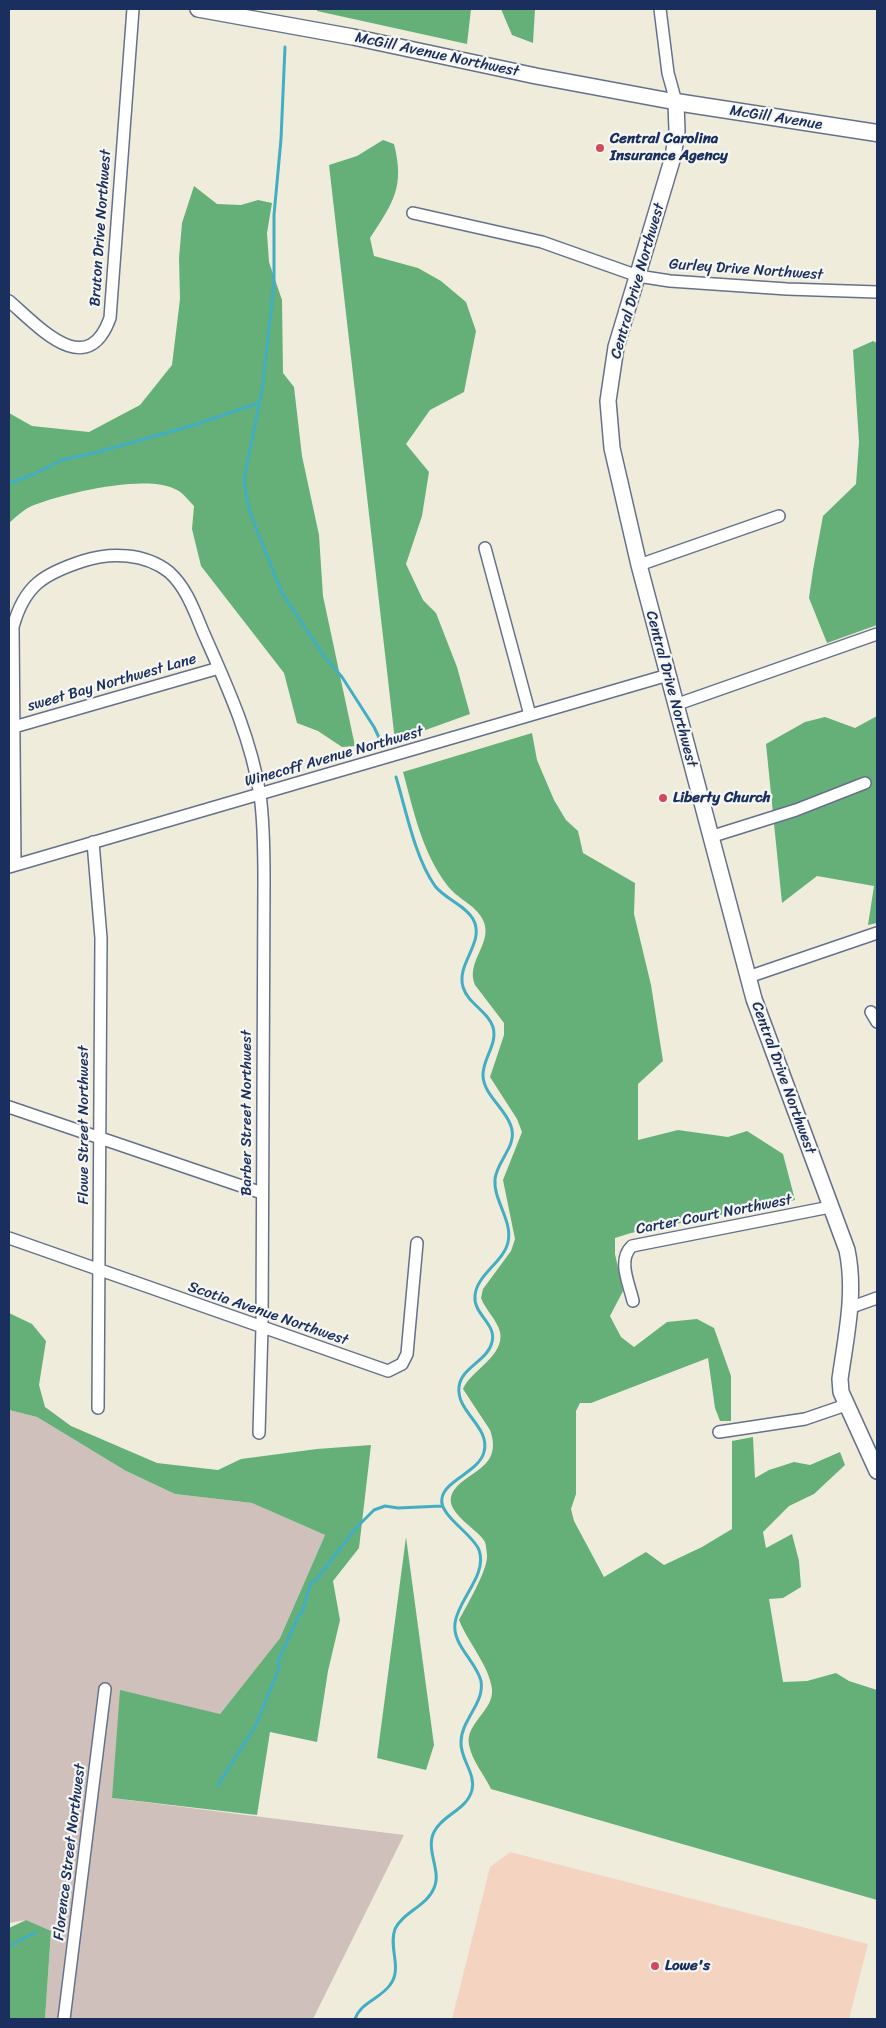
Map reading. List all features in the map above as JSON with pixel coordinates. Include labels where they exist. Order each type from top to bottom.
[{"type":"main road","name":"McGill Avenue","points":[[676,102],[877,133]]},
{"type":"street","name":"Bruton Drive Northwest","points":[[9,301],[53,339],[72,348],[80,348],[92,344],[106,329],[110,318],[133,9]]},
{"type":"street","name":"Central Drive Northwest","points":[[660,9],[668,73],[676,102],[677,131],[673,156],[616,347],[608,401],[612,448],[639,565],[748,977],[841,1233],[851,1271],[849,1308],[840,1379],[841,1392],[877,1471]]},
{"type":"street","name":"McGill Avenue Northwest","points":[[207,10],[353,37],[536,76],[676,102]]},
{"type":"street","name":"Gurley Drive Northwest","points":[[413,213],[542,242],[638,276],[670,281],[787,289],[877,292]]},
{"type":"street","points":[[639,565],[779,516]]},
{"type":"street","points":[[485,548],[530,715]]},
{"type":"street","name":"Barber Street Northwest","points":[[12,866],[13,627],[19,606],[34,586],[51,574],[99,556],[128,555],[148,561],[169,572],[184,590],[235,703],[260,794],[264,882],[262,1327],[259,1433]]},
{"type":"street","points":[[675,704],[877,634]]},
{"type":"street","name":"sweet Bay Northwest Lane","points":[[14,727],[219,668]]},
{"type":"street","name":"Winecoff Avenue Northwest","points":[[12,866],[668,676]]},
{"type":"street","points":[[710,837],[796,810],[865,782]]},
{"type":"street","name":"Flowe Street Northwest","points":[[93,842],[101,938],[98,1408]]},
{"type":"street","points":[[748,977],[877,933]]},
{"type":"street","points":[[9,1107],[262,1193]]},
{"type":"street","name":"Carter Court Northwest","points":[[633,1301],[623,1261],[625,1252],[632,1246],[830,1207]]},
{"type":"street","name":"Scotia Avenue Northwest","points":[[9,1238],[388,1371],[402,1364],[406,1354],[417,1243]]},
{"type":"street","points":[[849,1308],[877,1298]]},
{"type":"street","points":[[719,1432],[804,1419],[846,1405]]},
{"type":"street","name":"Florence Street Northwest","points":[[64,2019],[105,1689]]},
{"type":"shaded area","points":[[9,1410],[37,1417],[126,1471],[175,1494],[252,1503],[325,1535],[280,1638],[220,1714],[112,1798],[404,1835],[313,2019],[45,2019],[51,1932],[26,1920],[9,1923]]},
{"type":"shaded area","points":[[510,1852],[868,1944],[849,2019],[452,2019],[490,1867]]},
{"type":"green space","points":[[317,9],[471,9],[467,44],[317,11]]},
{"type":"green space","points":[[501,9],[535,9],[533,43],[512,35]]},
{"type":"green space","points":[[383,140],[394,144],[398,172],[395,194],[391,204],[370,238],[374,256],[418,268],[441,281],[466,302],[476,331],[464,392],[430,410],[406,444],[429,472],[422,516],[406,564],[423,600],[436,613],[457,667],[470,714],[395,741],[329,165],[357,156]]},
{"type":"green space","points":[[194,186],[217,204],[241,205],[258,200],[272,203],[267,233],[269,262],[282,300],[283,373],[294,387],[302,456],[319,535],[323,596],[355,746],[342,747],[318,731],[297,723],[284,673],[201,566],[192,529],[194,506],[179,491],[164,485],[147,483],[85,490],[31,506],[9,523],[9,413],[32,426],[89,432],[140,405],[172,365],[180,299],[179,258],[182,223]]},
{"type":"green space","points":[[873,341],[877,343],[877,625],[827,643],[809,598],[813,570],[823,516],[856,484],[859,442],[853,350]]},
{"type":"green space","points":[[877,716],[877,923],[868,925],[874,886],[817,876],[782,903],[766,744],[805,722],[825,717],[855,728]]},
{"type":"green space","points":[[532,733],[537,760],[554,800],[566,820],[578,831],[583,853],[635,883],[634,914],[651,985],[663,1061],[638,1084],[638,1140],[678,1130],[728,1137],[747,1131],[783,1154],[795,1200],[631,1233],[615,1238],[615,1254],[623,1291],[610,1316],[621,1337],[634,1347],[667,1322],[697,1319],[714,1328],[731,1376],[731,1421],[720,1421],[715,1408],[708,1358],[591,1403],[580,1403],[576,1411],[576,1494],[571,1509],[574,1521],[604,1577],[646,1552],[664,1565],[702,1547],[732,1529],[732,1441],[753,1437],[755,1478],[769,1470],[794,1462],[810,1465],[840,1452],[845,1465],[814,1494],[789,1506],[763,1532],[766,1548],[792,1534],[799,1561],[801,1587],[783,1598],[769,1599],[783,1682],[807,1681],[836,1673],[849,1681],[877,1690],[877,1900],[491,1789],[475,1762],[469,1745],[471,1730],[489,1704],[492,1689],[487,1671],[459,1620],[480,1580],[486,1563],[487,1553],[482,1537],[458,1516],[454,1510],[451,1497],[456,1488],[479,1470],[491,1455],[493,1444],[490,1430],[463,1389],[473,1375],[493,1356],[500,1341],[500,1332],[481,1298],[483,1289],[511,1251],[515,1239],[503,1180],[522,1132],[517,1119],[490,1077],[504,1035],[504,1023],[475,985],[473,976],[476,960],[485,936],[483,920],[480,914],[451,890],[438,872],[425,845],[415,817],[403,772]]},
{"type":"green space","points":[[9,1313],[32,1324],[46,1341],[39,1385],[45,1407],[71,1426],[157,1463],[218,1470],[241,1459],[317,1449],[371,1445],[359,1548],[333,1581],[340,1620],[328,1671],[317,1742],[270,1732],[257,1815],[112,1798],[120,1690],[220,1714],[280,1638],[325,1535],[252,1503],[175,1494],[126,1471],[37,1417],[9,1410]]},
{"type":"green space","points":[[406,1537],[434,1745],[426,1770],[377,1758]]},
{"type":"green space","points":[[26,1920],[51,1931],[45,2019],[9,2019],[9,1928]]},
{"type":"waterway","points":[[285,47],[281,139],[274,215],[274,283],[262,390],[244,479],[252,518],[282,593],[324,656],[342,677],[374,727],[383,746]]},
{"type":"waterway","points":[[9,483],[34,474],[62,460],[194,425],[259,403]]},
{"type":"waterway","points":[[355,2019],[362,2008],[386,1990],[394,1978],[393,1936],[395,1929],[403,1918],[426,1900],[431,1894],[436,1881],[431,1846],[434,1832],[443,1821],[465,1803],[472,1790],[472,1778],[461,1748],[461,1742],[465,1726],[480,1697],[481,1681],[457,1639],[455,1623],[461,1605],[476,1578],[481,1559],[476,1544],[445,1511],[442,1498],[449,1486],[476,1465],[484,1452],[485,1443],[483,1435],[467,1412],[459,1396],[459,1387],[464,1374],[490,1349],[493,1336],[475,1302],[475,1296],[480,1282],[505,1249],[509,1234],[506,1218],[497,1195],[495,1179],[499,1166],[510,1147],[512,1140],[511,1126],[487,1089],[483,1076],[483,1070],[492,1046],[493,1027],[487,1016],[469,998],[463,987],[462,978],[463,969],[474,944],[476,928],[469,914],[439,891],[428,875],[407,819],[396,777]]},
{"type":"waterway","points":[[218,1785],[256,1725],[279,1668],[278,1661],[300,1613],[302,1613],[311,1582],[315,1581],[355,1529],[374,1510],[385,1506],[398,1508],[442,1506]]},
{"type":"waterway","points":[[9,1946],[36,1932]]},
{"type":"place","name":"Central Carolina Insurance Agency","points":[[600,148]]},
{"type":"place","name":"Liberty Church","points":[[663,798]]},
{"type":"place","name":"Lowe's","points":[[655,1966]]}]
